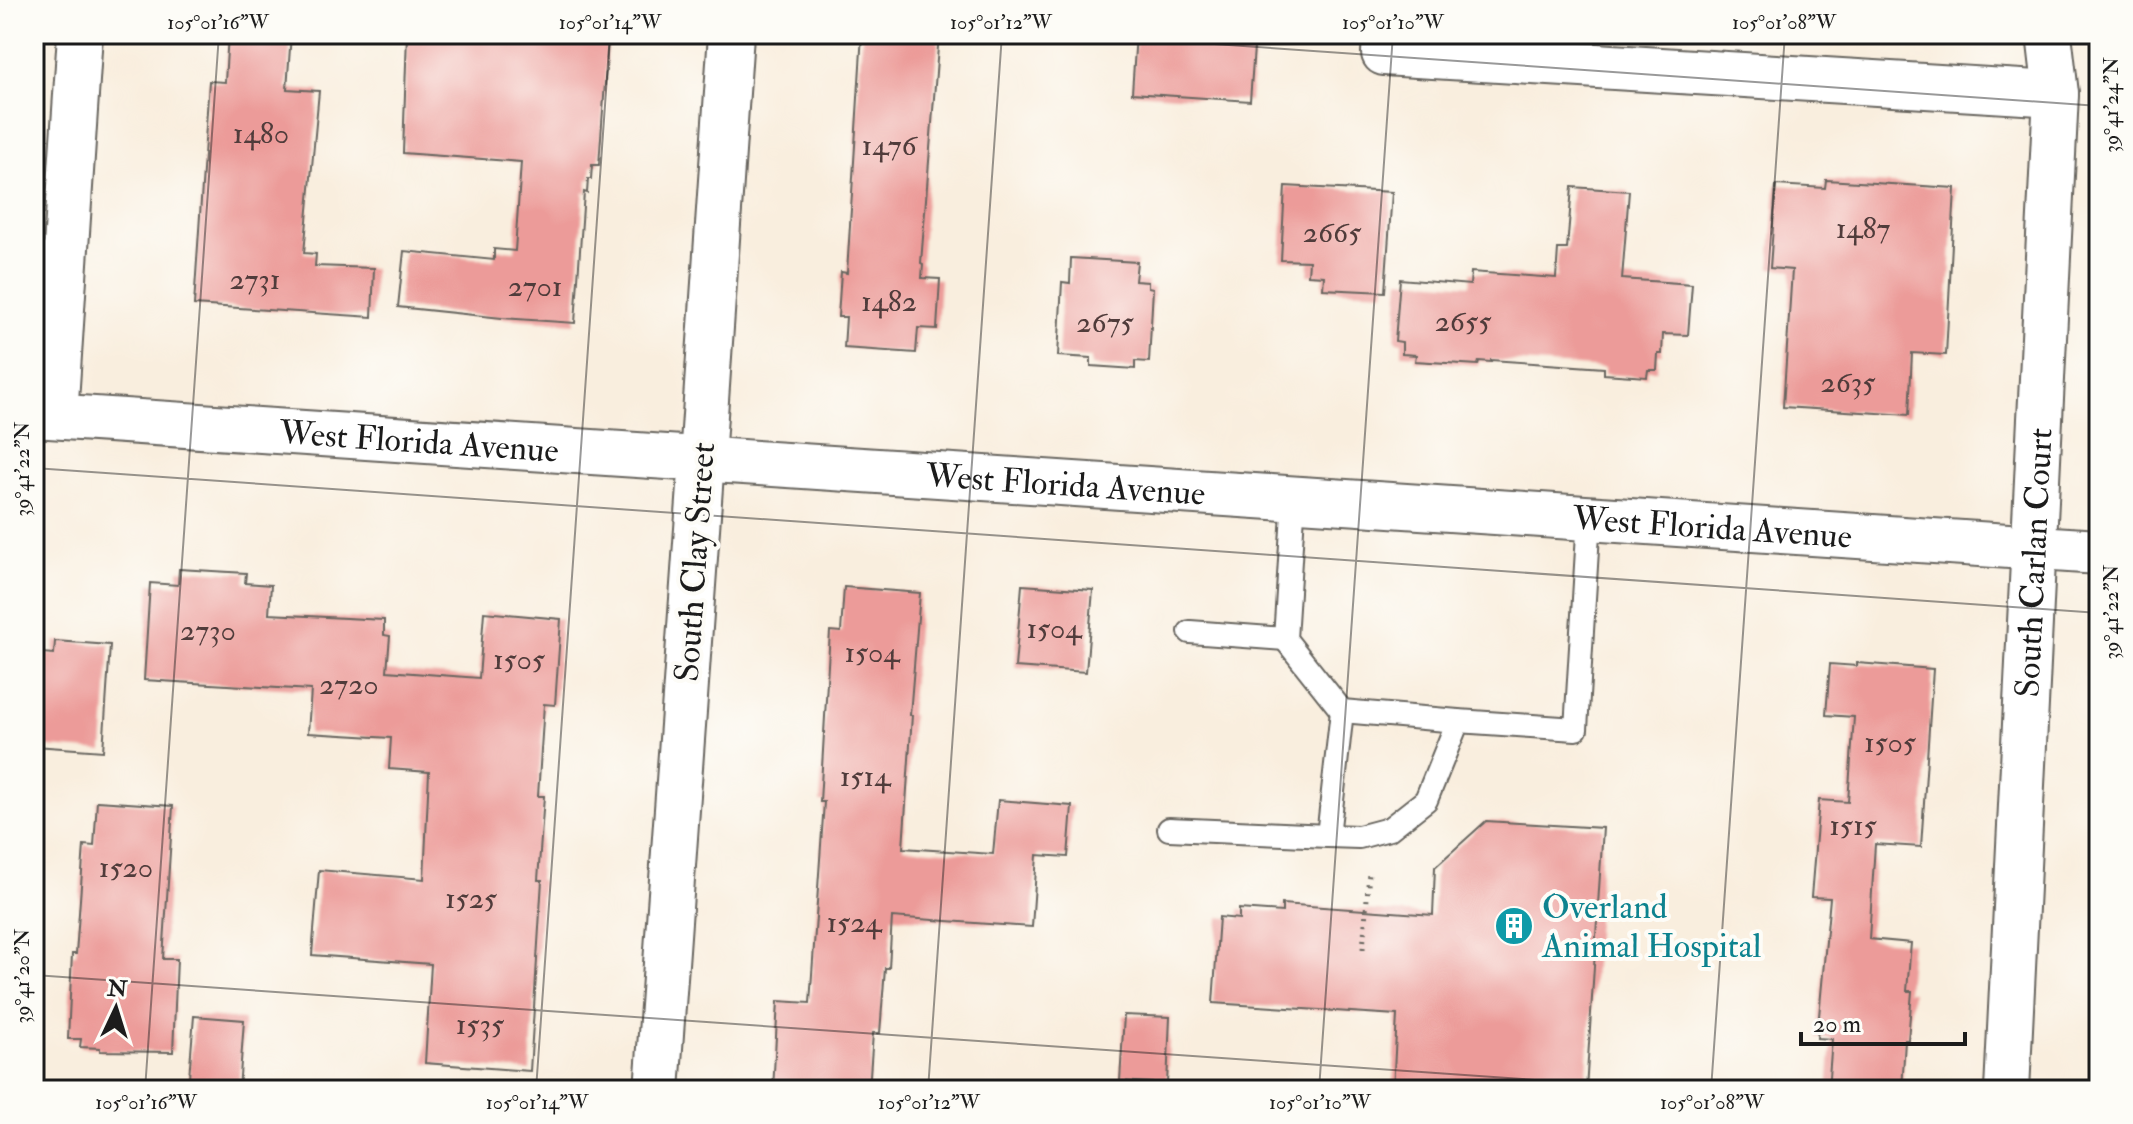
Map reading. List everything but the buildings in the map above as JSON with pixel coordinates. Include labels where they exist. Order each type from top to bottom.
[{"type":"street","points":[[45,416],[80,34]]},
{"type":"street","name":"South Clay Street","points":[[657,1090],[731,34]]},
{"type":"street","name":"South Carlan Court","points":[[2007,1090],[2056,94],[2049,34]]},
{"type":"street","points":[[1384,44],[2056,94]]},
{"type":"street","name":"West Florida Avenue","points":[[45,416],[2099,552]]},
{"type":"lane","points":[[1294,497],[1285,639],[1342,711],[1328,836]]},
{"type":"lane","points":[[1342,711],[1576,729],[1589,517]]},
{"type":"lane","points":[[1190,632],[1285,639]]},
{"type":"lane","points":[[1169,829],[1359,837],[1389,829],[1426,800],[1458,721]]},
{"type":"path","points":[[1363,949],[1369,872]]},
{"type":"place","name":"Overland Animal Hospital","points":[[1514,926]]}]
